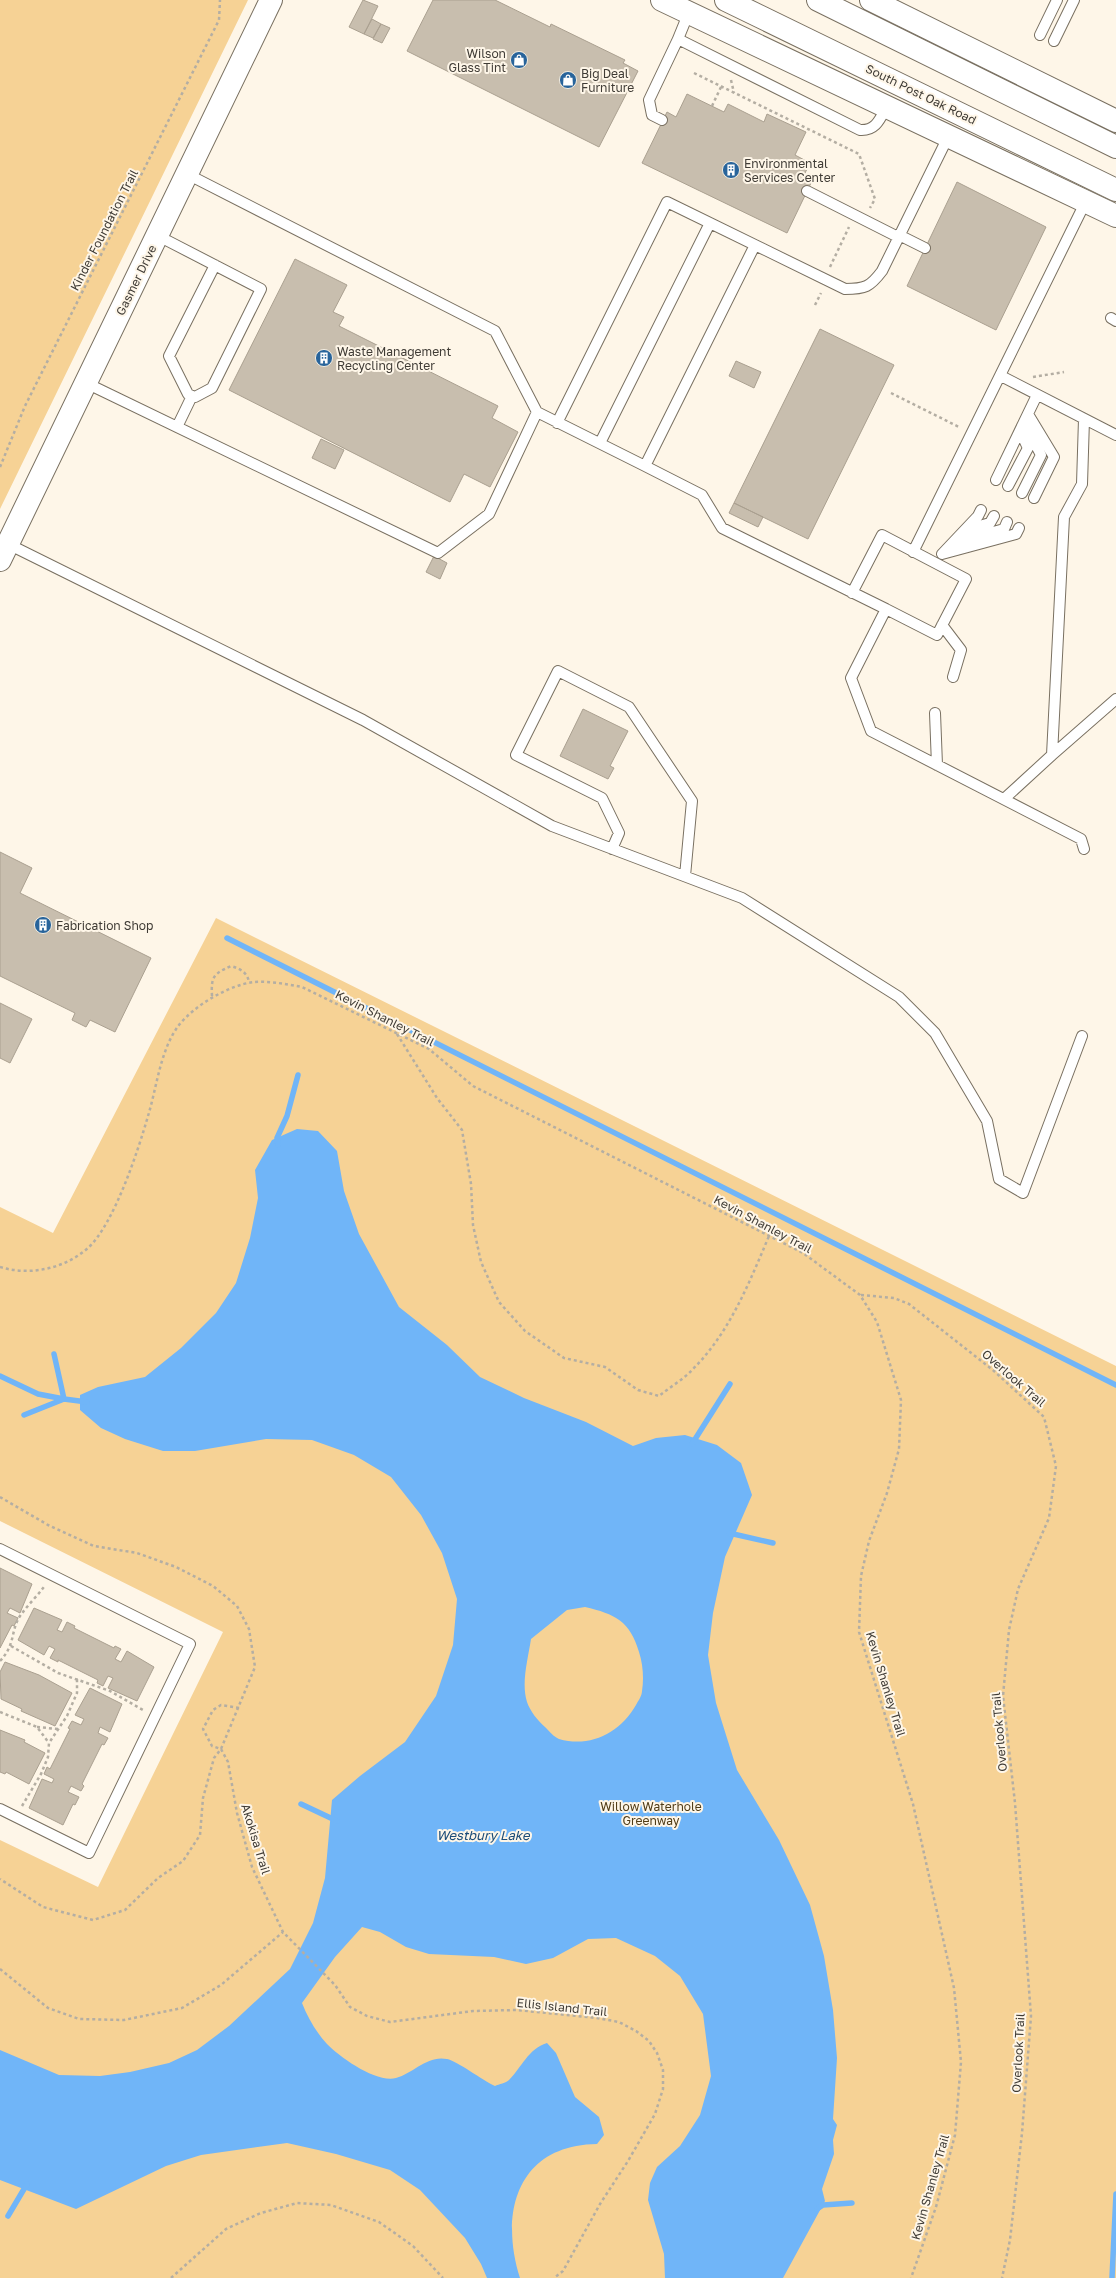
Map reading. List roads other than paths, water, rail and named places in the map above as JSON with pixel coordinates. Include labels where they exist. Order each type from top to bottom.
[{"type":"main road","name":"Gasmer Drive","points":[[4,552],[271,0]]},
{"type":"main road","points":[[662,0],[949,135],[1116,216]]},
{"type":"main road","name":"South Post Oak Road","points":[[726,0],[840,54],[1116,190]]},
{"type":"main road","points":[[818,0],[1116,147]]},
{"type":"main road","points":[[871,0],[1116,120]]},
{"type":"lane","points":[[1040,35],[1057,0]]},
{"type":"lane","points":[[1054,41],[1074,0]]},
{"type":"lane","points":[[662,120],[652,115],[649,100],[689,12]]},
{"type":"lane","points":[[678,39],[860,130],[868,131],[875,128],[887,106]]},
{"type":"lane","points":[[557,423],[667,202],[755,245],[826,284],[845,289],[861,289],[873,283],[882,271],[949,135]]},
{"type":"lane","points":[[186,174],[495,331],[537,412],[702,495],[722,528],[852,593],[886,609],[937,635],[966,579],[882,535],[852,593]]},
{"type":"lane","points":[[807,191],[855,216],[925,248]]},
{"type":"lane","points":[[913,552],[972,434],[1005,378],[1086,201]]},
{"type":"lane","points":[[600,443],[710,223]]},
{"type":"lane","points":[[157,236],[215,265],[261,288],[212,388],[195,397],[188,394],[170,356],[215,265]]},
{"type":"lane","points":[[645,466],[755,245]]},
{"type":"lane","points":[[1005,378],[1116,435]]},
{"type":"lane","points":[[86,383],[438,553],[489,514],[537,412]]},
{"type":"lane","points":[[996,480],[1037,395]]},
{"type":"lane","points":[[177,427],[192,396]]},
{"type":"lane","points":[[1052,755],[1064,517],[1082,484],[1084,419]]},
{"type":"lane","points":[[1008,486],[1028,448],[1024,423]]},
{"type":"lane","points":[[1022,493],[1041,455],[1024,423]]},
{"type":"lane","points":[[1024,423],[1054,457],[1034,498]]},
{"type":"lane","points":[[934,562],[978,516],[980,510]]},
{"type":"lane","points":[[964,531],[990,523],[994,516]]},
{"type":"lane","points":[[952,543],[1004,529],[1007,522]]},
{"type":"lane","points":[[942,554],[1016,534],[1019,528]]},
{"type":"lane","points":[[4,552],[363,720],[552,826],[742,898],[899,997],[935,1033],[987,1121],[998,1179],[1024,1193],[1082,1036]]},
{"type":"lane","points":[[886,609],[851,678],[871,731],[1081,840],[1084,849]]},
{"type":"lane","points":[[942,625],[961,650],[953,676]]},
{"type":"lane","points":[[612,849],[619,833],[602,798],[516,755],[558,671],[629,707],[692,801],[685,876]]},
{"type":"lane","points":[[1004,799],[1116,699]]},
{"type":"lane","points":[[935,713],[937,765]]},
{"type":"lane","points":[[0,1549],[190,1644],[89,1852],[0,1809]]},
{"type":"water","name":"Westbury Lake","points":[[297,1129],[318,1131],[337,1151],[344,1191],[359,1234],[399,1307],[447,1345],[480,1377],[524,1398],[586,1422],[633,1446],[656,1438],[685,1435],[717,1445],[741,1463],[752,1495],[725,1557],[713,1613],[708,1655],[716,1703],[737,1770],[779,1840],[810,1905],[824,1956],[833,2010],[837,2058],[833,2119],[837,2125],[833,2140],[834,2154],[822,2189],[825,2201],[783,2278],[665,2278],[664,2254],[648,2200],[650,2183],[657,2167],[680,2146],[700,2115],[711,2076],[703,2014],[680,1976],[655,1956],[616,1938],[588,1939],[553,1958],[526,1964],[494,1957],[429,1954],[406,1947],[380,1932],[362,1927],[335,1957],[302,2003],[319,2035],[327,2044],[359,2068],[379,2077],[388,2079],[403,2076],[427,2062],[440,2058],[457,2063],[495,2086],[509,2080],[530,2054],[540,2046],[547,2043],[556,2053],[575,2097],[599,2117],[604,2135],[597,2144],[570,2147],[549,2156],[532,2169],[521,2187],[514,2207],[512,2229],[514,2253],[520,2278],[487,2278],[481,2264],[465,2238],[420,2190],[390,2170],[336,2154],[287,2143],[201,2155],[166,2166],[76,2209],[0,2180],[0,2050],[59,2075],[100,2076],[130,2072],[169,2063],[197,2050],[229,2026],[290,1969],[313,1923],[325,1878],[332,1800],[360,1776],[405,1742],[436,1696],[453,1645],[457,1599],[442,1553],[421,1515],[391,1477],[354,1455],[312,1440],[266,1439],[195,1451],[163,1451],[125,1439],[101,1428],[80,1410],[80,1395],[98,1387],[145,1377],[181,1348],[216,1313],[236,1283],[250,1238],[258,1198],[255,1170],[272,1140]],"holes":[[[585,1607],[620,1620],[631,1633],[641,1661],[643,1677],[641,1695],[636,1705],[622,1723],[603,1736],[593,1740],[582,1741],[559,1739],[555,1737],[537,1719],[530,1709],[525,1695],[525,1679],[531,1639],[567,1610]]]},
{"type":"waterway","points":[[227,938],[1116,1385]]},
{"type":"waterway","points":[[278,1145],[277,1138],[287,1116],[298,1075]]},
{"type":"waterway","points":[[54,1354],[64,1399],[87,1402]]},
{"type":"waterway","points":[[0,1376],[38,1394],[64,1399]]},
{"type":"waterway","points":[[692,1444],[730,1384]]},
{"type":"waterway","points":[[24,1415],[64,1399]]},
{"type":"waterway","points":[[729,1533],[773,1543]]},
{"type":"waterway","points":[[301,1804],[337,1821]]},
{"type":"waterway","points":[[8,2216],[27,2184]]},
{"type":"waterway","points":[[1112,2278],[1116,2194]]},
{"type":"waterway","points":[[817,2209],[823,2205],[852,2203]]},
{"type":"place","name":"Wilson Glass Tint","points":[[519,60]]},
{"type":"place","name":"Big Deal Furniture","points":[[568,80]]},
{"type":"place","name":"Environmental Services Center","points":[[731,170]]},
{"type":"place","name":"Waste Management Recycling Center","points":[[324,358]]},
{"type":"place","name":"Fabrication Shop","points":[[43,925]]},
{"type":"park label","name":"Willow Waterhole Greenway","points":[[651,1813]]}]
